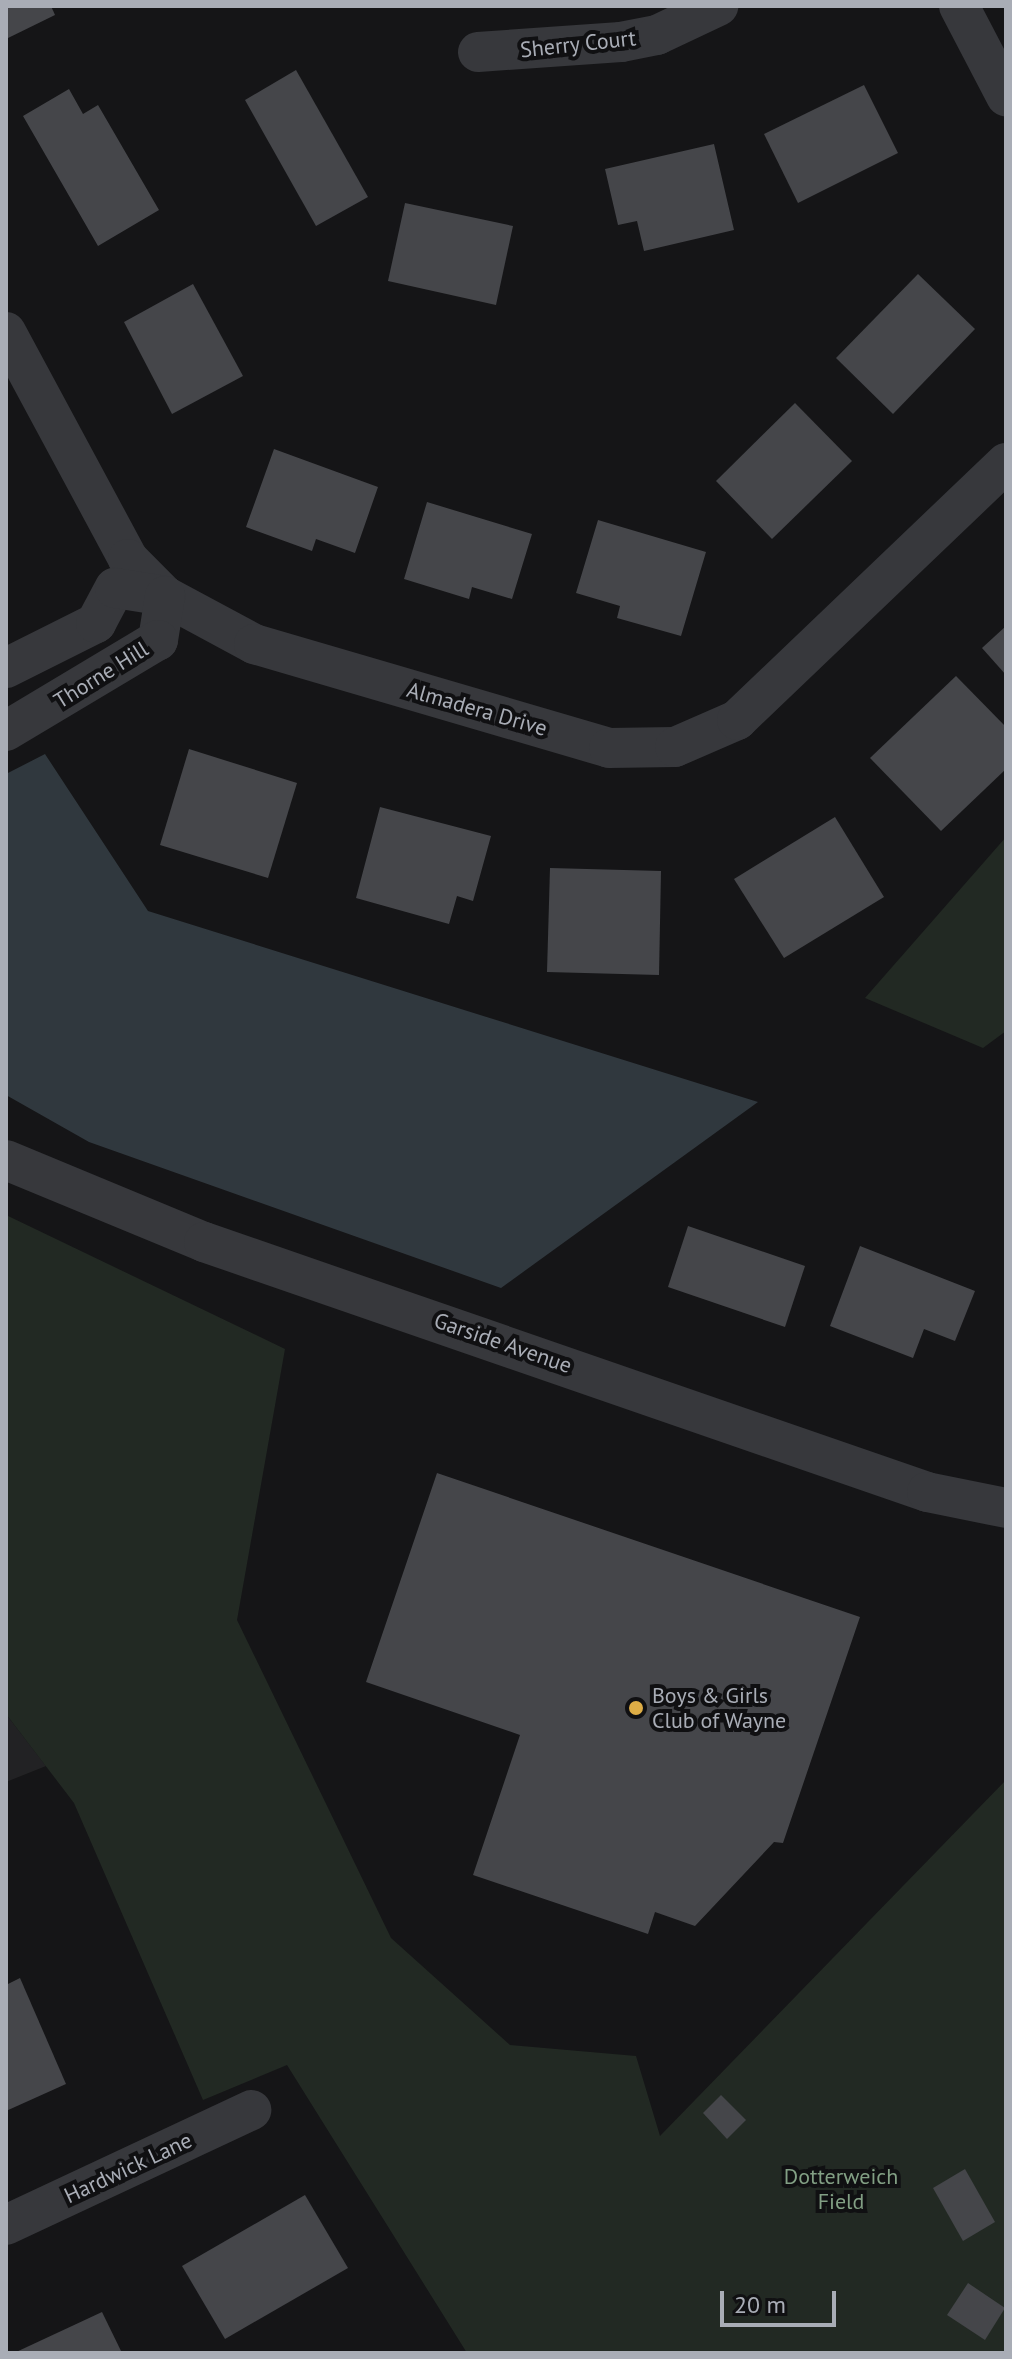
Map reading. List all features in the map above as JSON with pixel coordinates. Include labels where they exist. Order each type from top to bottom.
[{"type":"street","name":"Sherry Court","points":[[478,52],[621,42],[718,6]]},
{"type":"street","points":[[959,6],[1006,96]]},
{"type":"street","name":"Almadera Drive","points":[[6,332],[128,559],[165,596],[258,646],[609,748],[675,747],[709,736],[767,697],[1006,463]]},
{"type":"street","points":[[6,668],[96,623],[115,588],[165,596]]},
{"type":"street","name":"Thorne Hill","points":[[6,731],[158,640],[165,596]]},
{"type":"street","name":"Garside Avenue","points":[[6,1160],[204,1242],[927,1492],[1006,1508]]},
{"type":"street","name":"Hardwick Lane","points":[[6,2225],[251,2110]]},
{"type":"shaded area","points":[[45,754],[148,911],[758,1102],[501,1288],[89,1142],[6,1095],[6,774]]},
{"type":"shaded area","points":[[6,1714],[46,1766],[6,1782]]},
{"type":"green space","points":[[1006,837],[1006,1031],[983,1048],[865,998]]},
{"type":"green space","name":"Dotterweich Field","points":[[6,1215],[285,1349],[237,1620],[391,1938],[510,2045],[636,2056],[660,2136],[1006,1780],[1006,2353],[467,2353],[287,2065],[203,2100],[74,1803],[6,1714]]},
{"type":"building","points":[[6,6],[51,6],[55,15],[6,39]]},
{"type":"building","points":[[296,70],[368,197],[316,226],[245,100]]},
{"type":"building","points":[[864,85],[898,153],[798,203],[764,134]]},
{"type":"building","points":[[69,89],[83,114],[98,105],[159,210],[98,246],[23,116]]},
{"type":"building","points":[[714,144],[734,230],[644,251],[637,221],[618,225],[605,169]]},
{"type":"building","points":[[405,203],[513,226],[496,305],[388,281]]},
{"type":"building","points":[[918,274],[975,329],[893,414],[836,358]]},
{"type":"building","points":[[193,284],[243,376],[172,414],[124,322]]},
{"type":"building","points":[[795,403],[852,461],[772,539],[716,481]]},
{"type":"building","points":[[274,449],[378,487],[355,553],[316,539],[312,551],[246,527]]},
{"type":"building","points":[[427,502],[532,534],[512,599],[472,587],[469,599],[404,579]]},
{"type":"building","points":[[598,520],[706,552],[681,636],[617,618],[620,606],[576,593]]},
{"type":"building","points":[[1006,626],[1006,675],[982,648]]},
{"type":"building","points":[[956,676],[1006,727],[1006,769],[941,831],[870,758]]},
{"type":"building","points":[[189,749],[297,783],[268,878],[160,845]]},
{"type":"building","points":[[380,807],[491,836],[473,901],[457,896],[449,924],[356,898]]},
{"type":"building","points":[[835,817],[884,897],[784,958],[734,879]]},
{"type":"building","points":[[550,868],[661,871],[659,975],[547,972]]},
{"type":"building","points":[[688,1226],[805,1266],[785,1327],[668,1287]]},
{"type":"building","points":[[860,1246],[975,1291],[955,1341],[924,1329],[913,1358],[830,1326]]},
{"type":"building","name":"Boys & Girls Club of Wayne","points":[[437,1473],[860,1617],[783,1843],[774,1842],[695,1926],[655,1912],[648,1934],[473,1875],[520,1735],[366,1682]]},
{"type":"building","points":[[20,1978],[66,2084],[6,2111],[6,1985]]},
{"type":"building","points":[[721,2095],[746,2120],[727,2139],[703,2113]]},
{"type":"building","points":[[965,2169],[995,2222],[963,2241],[933,2188]]},
{"type":"building","points":[[305,2195],[348,2268],[225,2339],[182,2266]]},
{"type":"building","points":[[968,2283],[1005,2308],[985,2340],[947,2315]]},
{"type":"building","points":[[102,2312],[122,2353],[14,2353]]},
{"type":"place","name":"Boys & Girls Club of Wayne","points":[[636,1708]]}]
